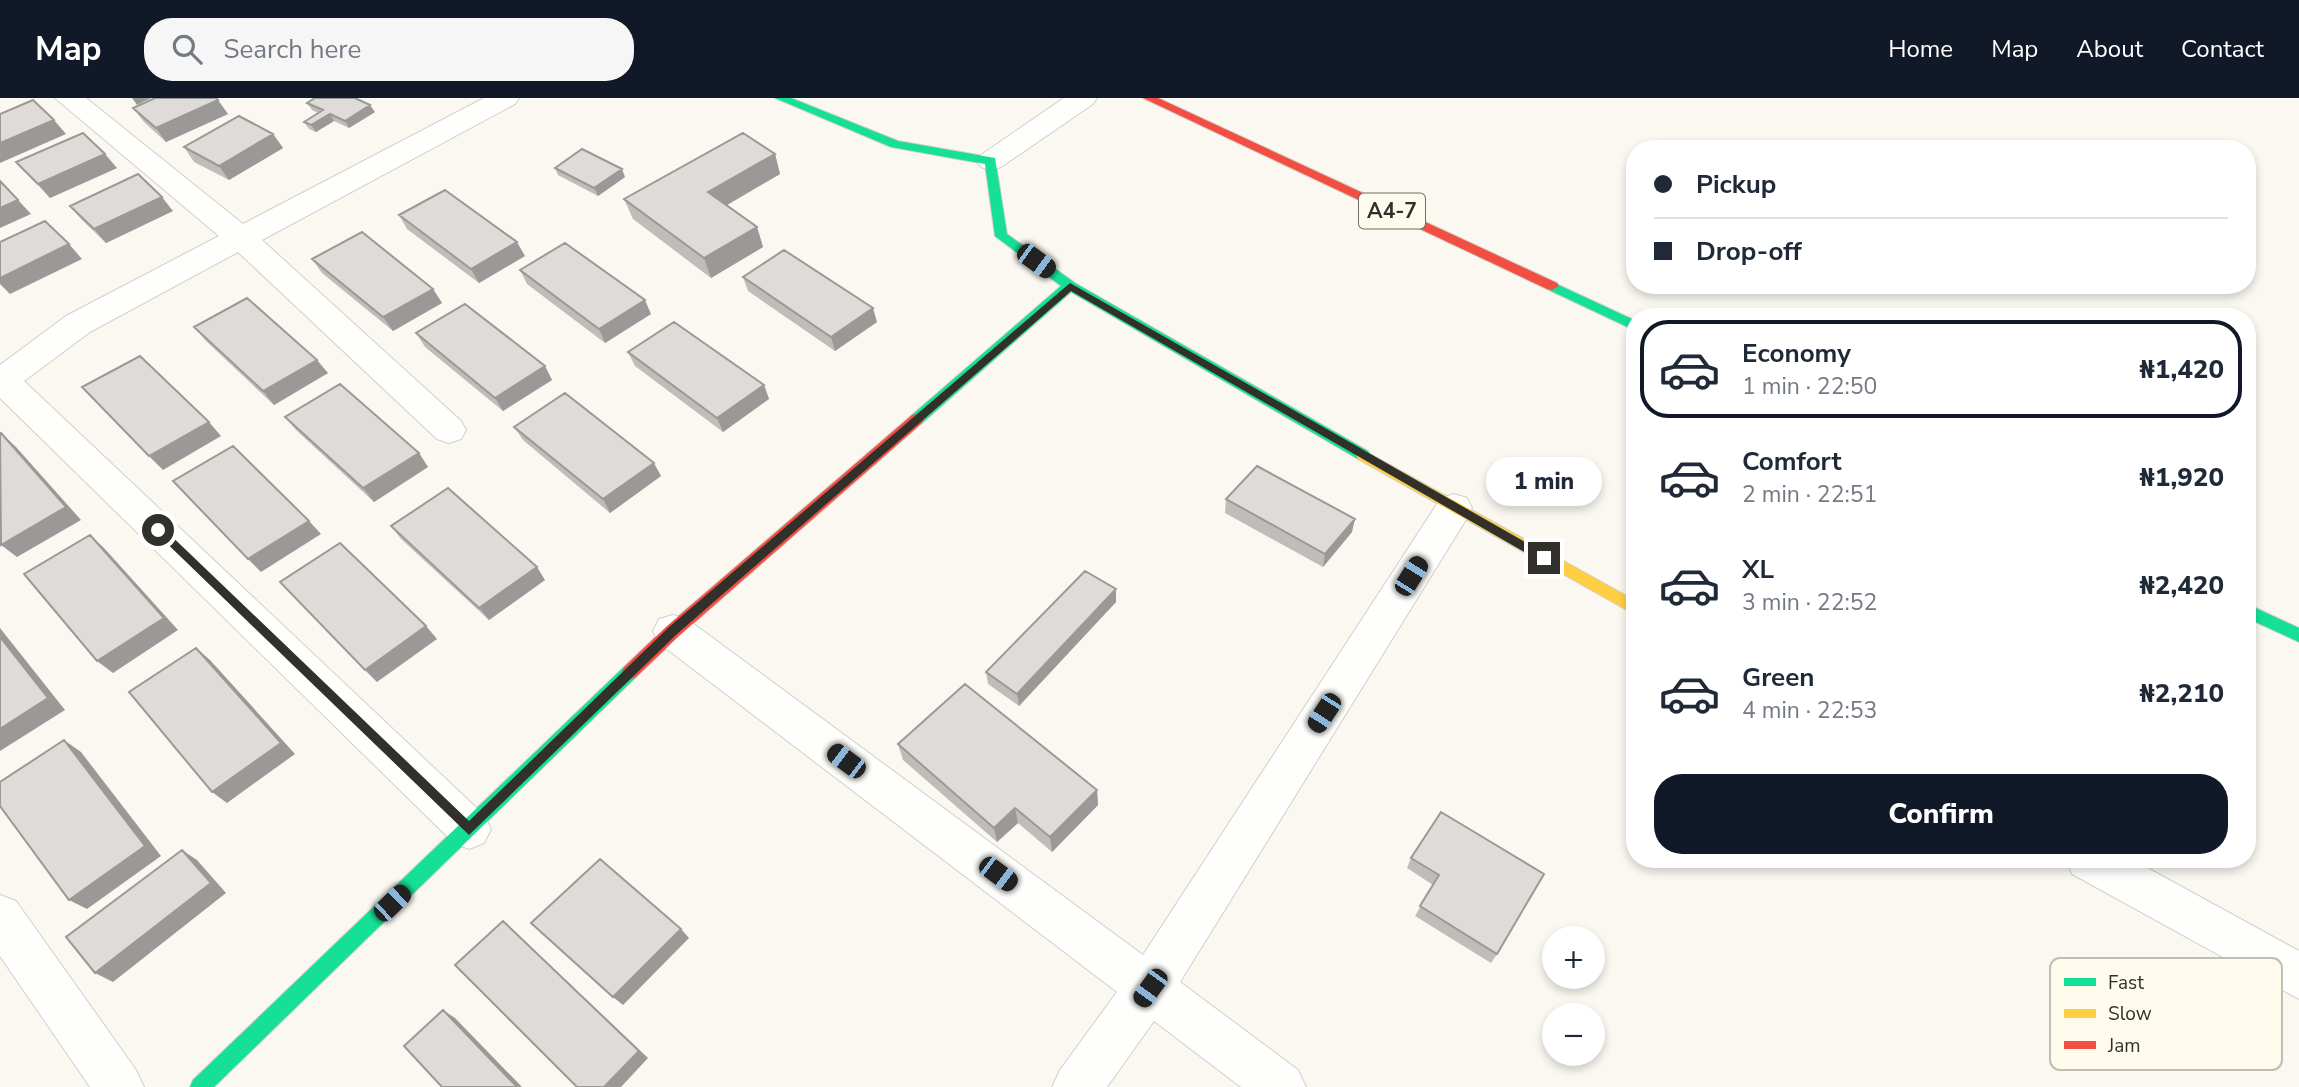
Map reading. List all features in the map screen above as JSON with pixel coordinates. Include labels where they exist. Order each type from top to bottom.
[{"type":"main road","points":[[781,98],[895,144],[991,161],[1001,236],[1070,286],[1454,508],[1626,604]]},
{"type":"main road","name":"A4-7","points":[[1149,98],[1626,320]]},
{"type":"main road","points":[[200,1087],[673,631],[1070,286]]},
{"type":"main road","points":[[2256,615],[2299,635]]},
{"type":"street","points":[[69,98],[241,238],[449,430]]},
{"type":"street","points":[[469,830],[1,382],[78,324],[505,98]]},
{"type":"street","points":[[991,161],[1083,98]]},
{"type":"street","points":[[1077,1087],[1150,988],[1454,508]]},
{"type":"street","points":[[673,631],[1281,1087]]},
{"type":"street","points":[[2104,868],[2267,958]]},
{"type":"street","points":[[0,917],[118,1087]]},
{"type":"street","points":[[2282,967],[2299,976]]},
{"type":"building","points":[[155,98],[218,100],[156,128],[133,108]]},
{"type":"building","points":[[315,98],[355,98],[370,105],[345,121],[330,114],[311,125],[304,122],[323,110],[307,103]]},
{"type":"building","points":[[33,100],[54,120],[0,143],[0,114]]},
{"type":"building","points":[[239,116],[273,134],[219,166],[184,147]]},
{"type":"building","points":[[83,133],[105,154],[38,184],[16,162]]},
{"type":"building","points":[[743,133],[775,154],[708,192],[757,227],[704,258],[624,199]]},
{"type":"building","points":[[582,149],[622,169],[594,188],[555,168]]},
{"type":"building","points":[[138,174],[162,197],[94,229],[70,206]]},
{"type":"building","points":[[0,181],[18,200],[0,208]]},
{"type":"building","points":[[445,190],[517,242],[471,269],[399,215]]},
{"type":"building","points":[[45,221],[69,244],[0,278],[0,242]]},
{"type":"building","points":[[362,232],[433,289],[383,317],[312,259]]},
{"type":"building","points":[[565,243],[645,300],[599,329],[520,270]]},
{"type":"building","points":[[784,250],[873,308],[831,337],[743,277]]},
{"type":"building","points":[[247,298],[317,360],[263,391],[194,327]]},
{"type":"building","points":[[465,304],[545,366],[495,398],[416,333]]},
{"type":"building","points":[[674,322],[764,385],[717,418],[628,352]]},
{"type":"building","points":[[140,356],[209,422],[149,456],[82,387]]},
{"type":"building","points":[[340,384],[419,453],[363,488],[285,417]]},
{"type":"building","points":[[565,393],[654,463],[603,499],[514,427]]},
{"type":"building","points":[[0,434],[66,507],[1,545]]},
{"type":"building","points":[[233,446],[309,521],[248,559],[173,481]]},
{"type":"building","points":[[1257,466],[1355,519],[1325,554],[1226,499]]},
{"type":"building","points":[[448,488],[537,567],[479,608],[391,526]]},
{"type":"building","points":[[90,535],[164,618],[97,661],[24,574]]},
{"type":"building","points":[[340,543],[426,626],[365,670],[280,582]]},
{"type":"building","points":[[1085,571],[1116,589],[1017,694],[986,672]]},
{"type":"building","points":[[0,637],[48,698],[0,729]]},
{"type":"building","points":[[196,648],[281,743],[212,792],[129,692]]},
{"type":"building","points":[[965,684],[1097,790],[1050,837],[1015,808],[994,828],[898,744]]},
{"type":"building","points":[[64,740],[145,846],[69,900],[0,806],[0,782]]},
{"type":"building","points":[[1441,812],[1544,874],[1497,954],[1420,906],[1439,875],[1411,858]]},
{"type":"building","points":[[182,850],[211,883],[95,973],[66,937]]},
{"type":"building","points":[[600,859],[681,929],[613,997],[531,923]]},
{"type":"building","points":[[503,921],[639,1051],[604,1087],[577,1087],[455,965]]},
{"type":"building","points":[[443,1010],[517,1087],[442,1087],[404,1046]]},
{"type":"traffic: fast","points":[[781,98],[895,144],[991,161],[1001,236],[1070,286],[1363,455]]},
{"type":"traffic: fast","points":[[917,419],[1070,286]]},
{"type":"traffic: fast","points":[[1552,286],[1626,321]]},
{"type":"traffic: fast","points":[[2256,615],[2299,635]]},
{"type":"traffic: fast","points":[[200,1087],[630,672]]},
{"type":"traffic: slow","points":[[1363,455],[1626,603]]},
{"type":"traffic: jam","points":[[1149,98],[1552,286]]},
{"type":"traffic: jam","points":[[630,672],[673,631],[917,419]]},
{"type":"route","points":[[158,530],[469,830],[673,631],[1070,286],[1544,558]]}]
